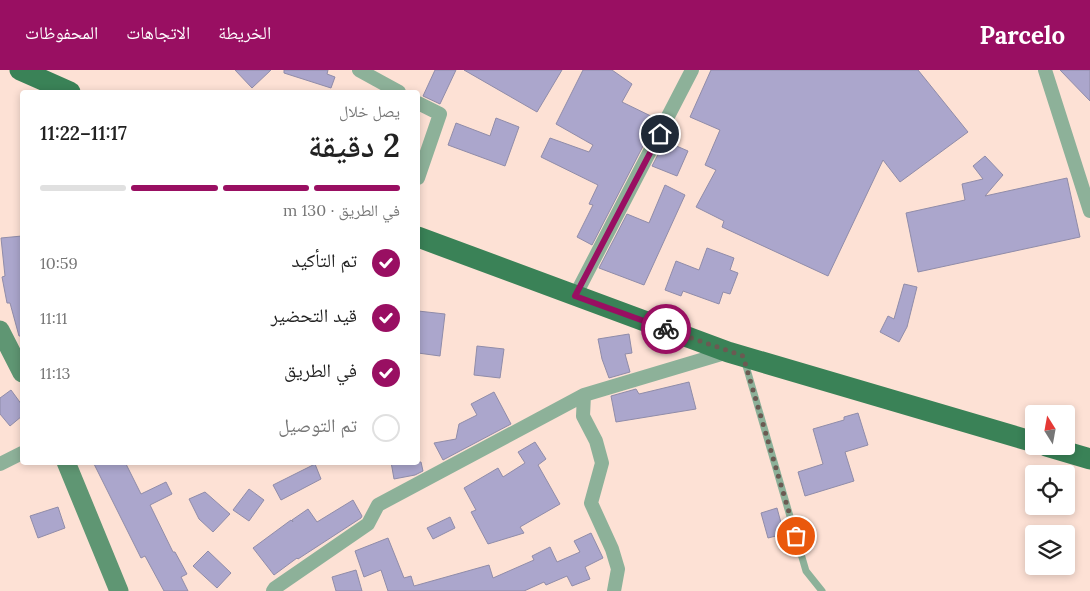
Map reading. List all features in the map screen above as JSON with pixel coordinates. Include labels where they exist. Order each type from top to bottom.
[{"type":"main road","points":[[20,70],[65,90]]},
{"type":"main road","points":[[420,238],[735,354],[1025,439]]},
{"type":"main road","points":[[1075,455],[1090,459]]},
{"type":"street","points":[[358,70],[395,90]]},
{"type":"street","points":[[575,296],[692,70]]},
{"type":"street","points":[[1045,70],[1090,211]]},
{"type":"street","points":[[420,103],[440,114],[420,172]]},
{"type":"street","points":[[0,330],[20,369]]},
{"type":"street","points":[[273,591],[368,524],[378,505],[584,395],[735,354]]},
{"type":"street","points":[[584,395],[583,416],[596,441],[602,463],[591,502],[612,549],[618,569],[614,591]]},
{"type":"street","points":[[0,464],[20,454]]},
{"type":"street","points":[[67,465],[118,591]]},
{"type":"lane","points":[[735,354],[806,572],[822,591]]},
{"type":"building","points":[[235,70],[271,70],[252,88]]},
{"type":"building","points":[[284,70],[328,70],[327,74],[335,77],[331,88],[284,73]]},
{"type":"building","points":[[435,70],[456,70],[440,104],[423,96]]},
{"type":"building","points":[[464,70],[562,70],[537,112]]},
{"type":"building","points":[[583,70],[612,70],[632,84],[622,102],[657,119],[592,245],[577,237],[593,205],[589,204],[598,185],[541,157],[550,138],[589,152],[593,145],[556,124]]},
{"type":"building","points":[[711,70],[918,70],[968,132],[900,182],[883,160],[828,276],[722,227],[724,221],[696,207],[716,170],[705,165],[720,130],[690,117]]},
{"type":"building","points":[[1060,70],[1090,70],[1090,101]]},
{"type":"building","points":[[496,118],[519,127],[505,166],[448,145],[456,123],[490,136]]},
{"type":"building","points":[[665,141],[688,151],[677,176],[652,166]]},
{"type":"building","points":[[985,156],[1003,175],[985,196],[1067,178],[1080,237],[918,272],[906,213],[965,200],[962,184],[983,179],[973,166]]},
{"type":"building","points":[[665,185],[685,195],[644,285],[599,268],[627,214],[649,223]]},
{"type":"building","points":[[20,236],[20,336],[10,303],[7,303],[2,277],[5,276],[1,238]]},
{"type":"building","points":[[707,248],[734,258],[730,270],[738,273],[730,294],[723,292],[719,304],[683,291],[681,296],[665,290],[676,261],[699,270]]},
{"type":"building","points":[[904,284],[917,287],[907,327],[899,342],[880,332],[888,316],[894,319]]},
{"type":"building","points":[[420,311],[445,314],[440,356],[420,353]]},
{"type":"building","points":[[629,334],[632,353],[625,354],[630,372],[609,378],[602,359],[598,339]]},
{"type":"building","points":[[477,346],[504,349],[500,378],[474,375]]},
{"type":"building","points":[[689,382],[696,409],[616,422],[611,396],[636,389],[639,394]]},
{"type":"building","points":[[11,390],[20,402],[20,418],[10,426],[0,414],[0,398]]},
{"type":"building","points":[[494,392],[511,424],[443,460],[434,443],[456,439],[459,424],[477,415],[471,404]]},
{"type":"building","points":[[858,413],[868,445],[845,452],[854,481],[805,496],[798,472],[823,464],[813,429],[844,420],[844,417]]},
{"type":"building","points":[[535,442],[546,459],[538,465],[560,504],[520,527],[524,533],[488,544],[471,512],[476,510],[464,488],[498,468],[503,477],[525,463],[518,452]]},
{"type":"building","points":[[421,462],[423,471],[415,475],[394,479],[392,465],[420,465]]},
{"type":"building","points":[[94,465],[126,465],[141,494],[166,482],[172,494],[150,505],[173,552],[175,552],[187,574],[181,577],[188,591],[164,591],[145,556],[141,558]]},
{"type":"building","points":[[313,465],[315,465],[321,479],[281,500],[273,485]]},
{"type":"building","points":[[249,489],[264,500],[249,521],[233,510]]},
{"type":"building","points":[[205,492],[230,514],[213,532],[199,519],[189,499]]},
{"type":"building","points":[[353,500],[362,516],[361,518],[297,558],[274,575],[253,548],[291,520],[293,522],[292,520],[308,509],[317,522]]},
{"type":"building","points":[[58,507],[65,528],[38,538],[30,516]]},
{"type":"building","points":[[777,508],[784,534],[768,538],[761,513]]},
{"type":"building","points":[[450,517],[455,528],[433,539],[427,528]]},
{"type":"building","points":[[591,533],[603,558],[585,567],[590,579],[572,586],[567,576],[546,585],[544,582],[524,591],[388,591],[381,570],[364,577],[355,551],[388,538],[404,578],[411,576],[414,586],[489,565],[493,578],[534,560],[532,556],[550,547],[557,562],[580,552],[574,541]]},
{"type":"building","points":[[208,551],[231,573],[217,588],[193,566]]},
{"type":"building","points":[[356,570],[362,591],[336,591],[332,577]]},
{"type":"way so far","points":[[666,329],[743,356],[796,536]]},
{"type":"route","points":[[660,134],[575,296],[666,329]]}]
